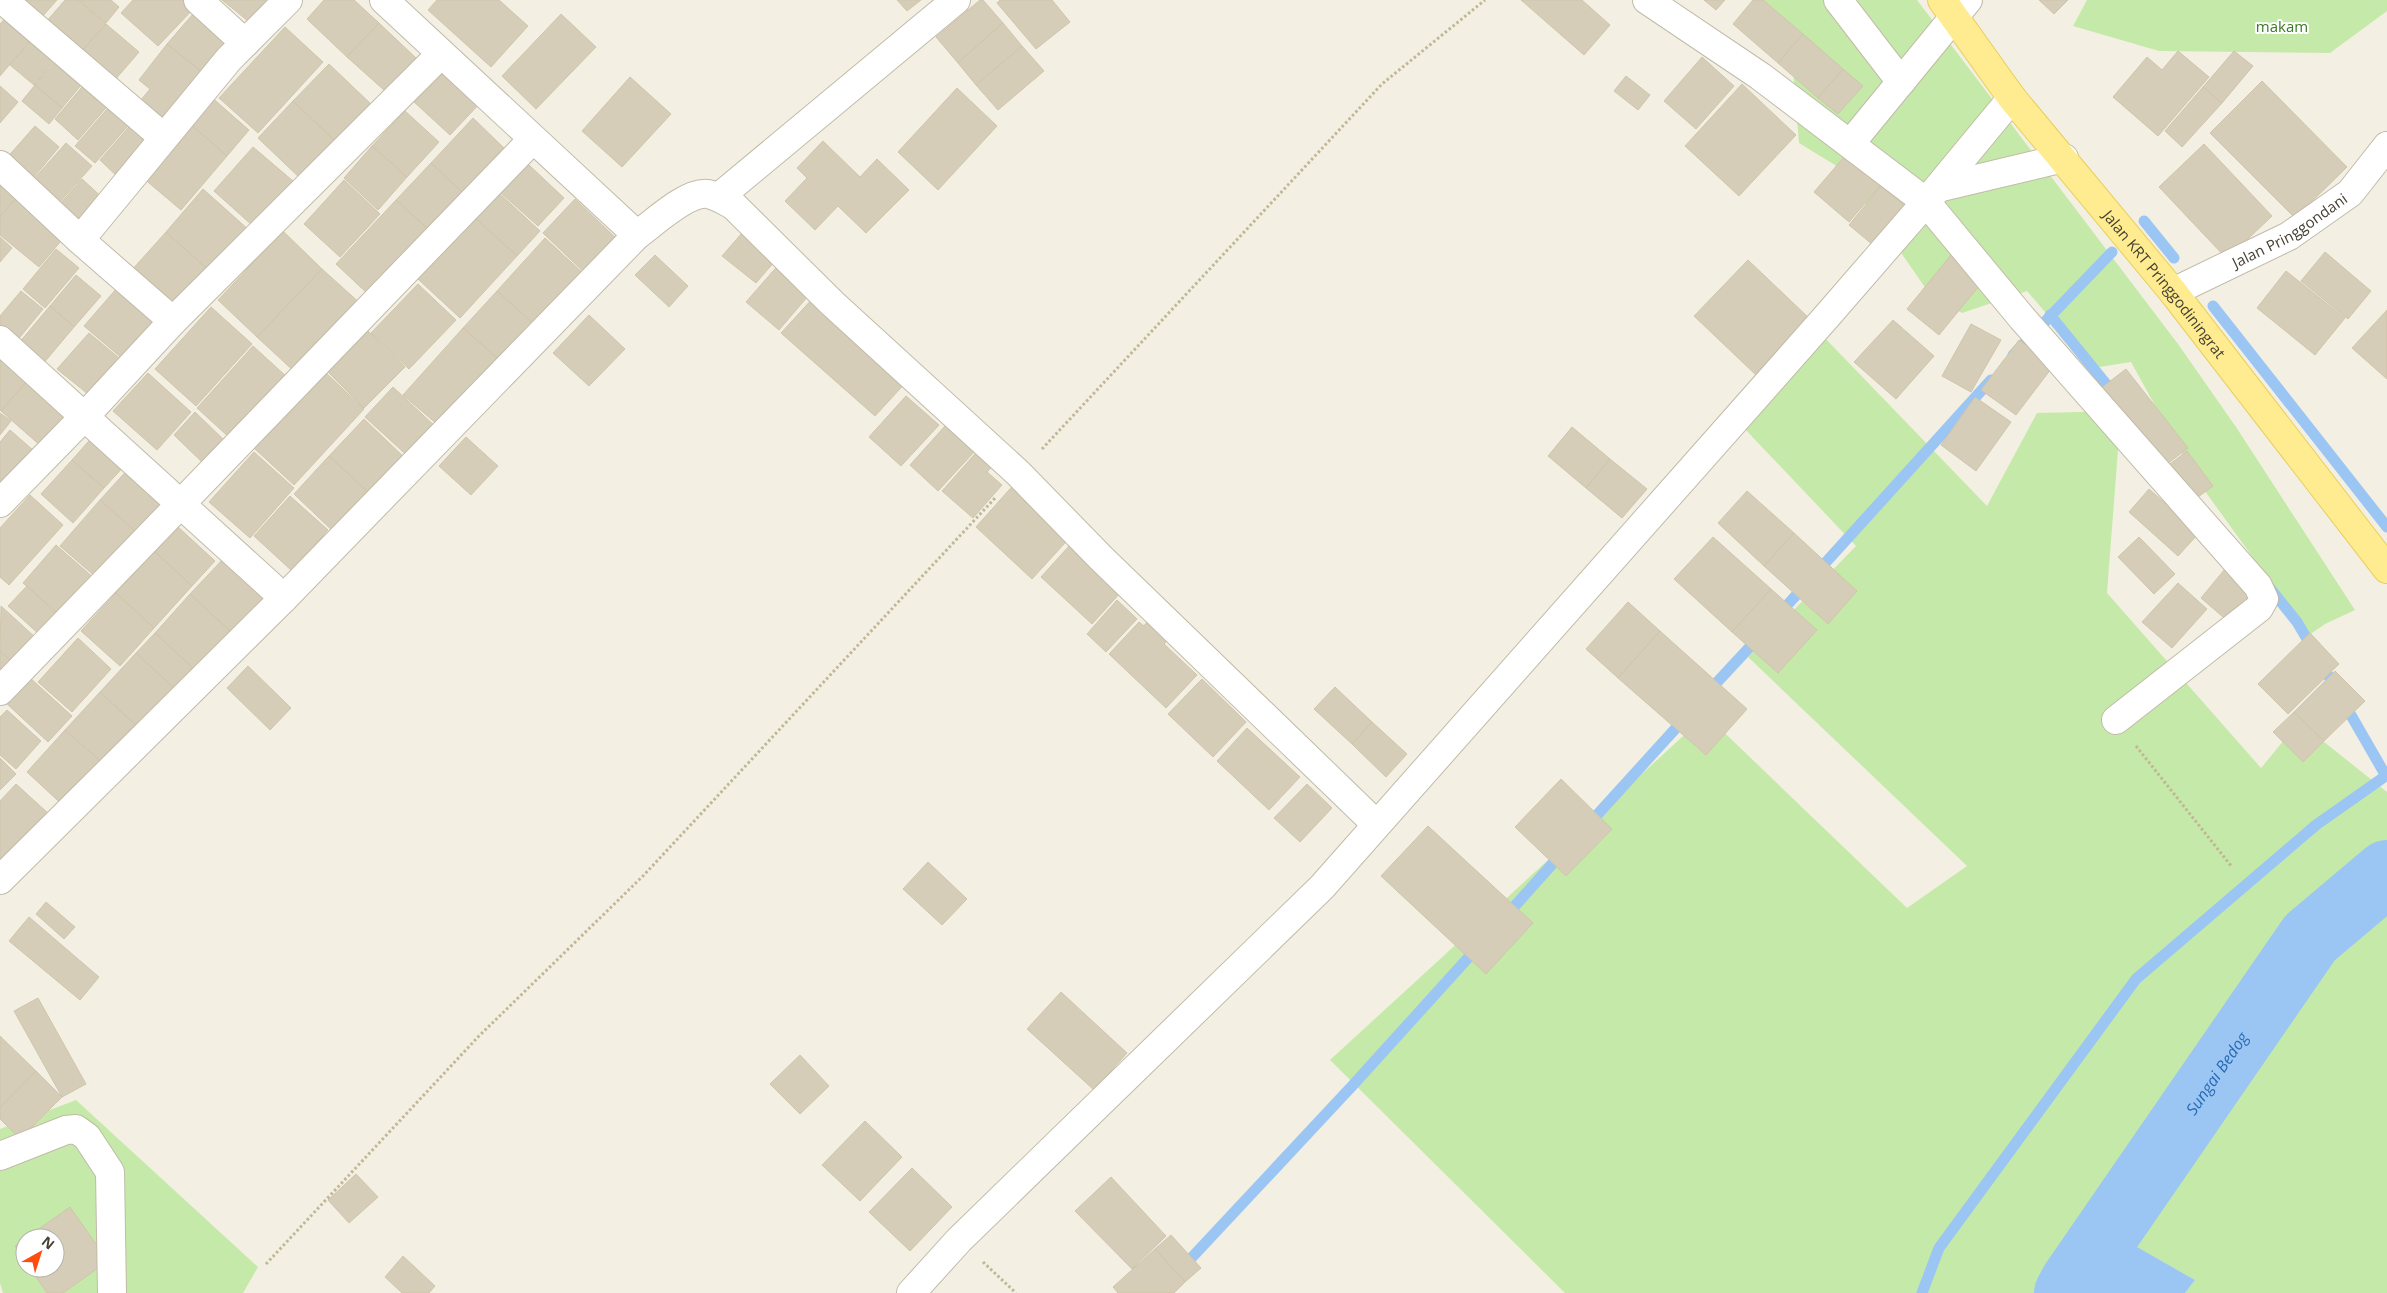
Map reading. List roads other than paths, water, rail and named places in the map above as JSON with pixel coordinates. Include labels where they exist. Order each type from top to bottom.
[{"type":"main road","name":"Jalan KRT Pringgodiningrat","points":[[1955,5],[2012,98],[2064,158],[2173,292],[2387,569]]},
{"type":"street","points":[[3,0],[163,137]]},
{"type":"street","points":[[198,0],[245,43]]},
{"type":"street","points":[[80,240],[163,137],[245,43],[288,0]]},
{"type":"street","points":[[384,0],[532,140],[637,235]]},
{"type":"street","points":[[719,197],[956,0]]},
{"type":"street","points":[[1647,0],[1760,76],[1850,144],[1932,195],[2022,318],[2258,586],[2264,599],[2259,608],[2116,720]]},
{"type":"street","points":[[1838,0],[1900,82]]},
{"type":"street","points":[[1850,144],[1900,82],[1955,5]]},
{"type":"street","points":[[0,503],[85,416],[172,321],[441,54]]},
{"type":"street","points":[[911,1293],[959,1240],[1314,894],[1932,195],[2012,98]]},
{"type":"street","points":[[0,691],[97,593],[179,504],[532,140]]},
{"type":"street","name":"Jalan Pringgondani","points":[[2173,292],[2289,236],[2350,193],[2387,146]]},
{"type":"street","points":[[1932,195],[2064,158]]},
{"type":"street","points":[[0,165],[80,240],[172,321]]},
{"type":"street","points":[[0,880],[284,598],[637,235],[688,198],[706,194],[719,197],[734,206],[832,303],[1018,473],[1101,558],[1376,824]]},
{"type":"street","points":[[0,340],[284,598]]},
{"type":"street","points":[[0,1156],[66,1130],[76,1129],[87,1137],[110,1172],[112,1293]]},
{"type":"water","points":[[2093,1222],[2195,1280],[2185,1293],[2052,1293]]},
{"type":"waterway","points":[[2144,221],[2174,258]]},
{"type":"waterway","points":[[2013,355],[2112,252]]},
{"type":"waterway","points":[[2213,306],[2387,527]]},
{"type":"waterway","points":[[2050,315],[2115,395]]},
{"type":"waterway","points":[[1779,614],[1991,380]]},
{"type":"waterway","points":[[2269,587],[2297,622],[2313,649]]},
{"type":"waterway","points":[[1708,692],[1760,636]]},
{"type":"waterway","points":[[2321,663],[2386,776]]},
{"type":"waterway","points":[[1587,826],[1686,717]]},
{"type":"waterway","points":[[1922,1293],[1939,1248],[2136,979],[2316,825],[2387,775]]},
{"type":"waterway","points":[[1505,917],[1563,852]]},
{"type":"waterway","name":"Sungai Bedog","points":[[2067,1293],[2310,938],[2387,873]]},
{"type":"waterway","points":[[1182,1268],[1353,1085],[1478,947]]},
{"type":"park label","name":"makam","points":[[2282,26]]}]
